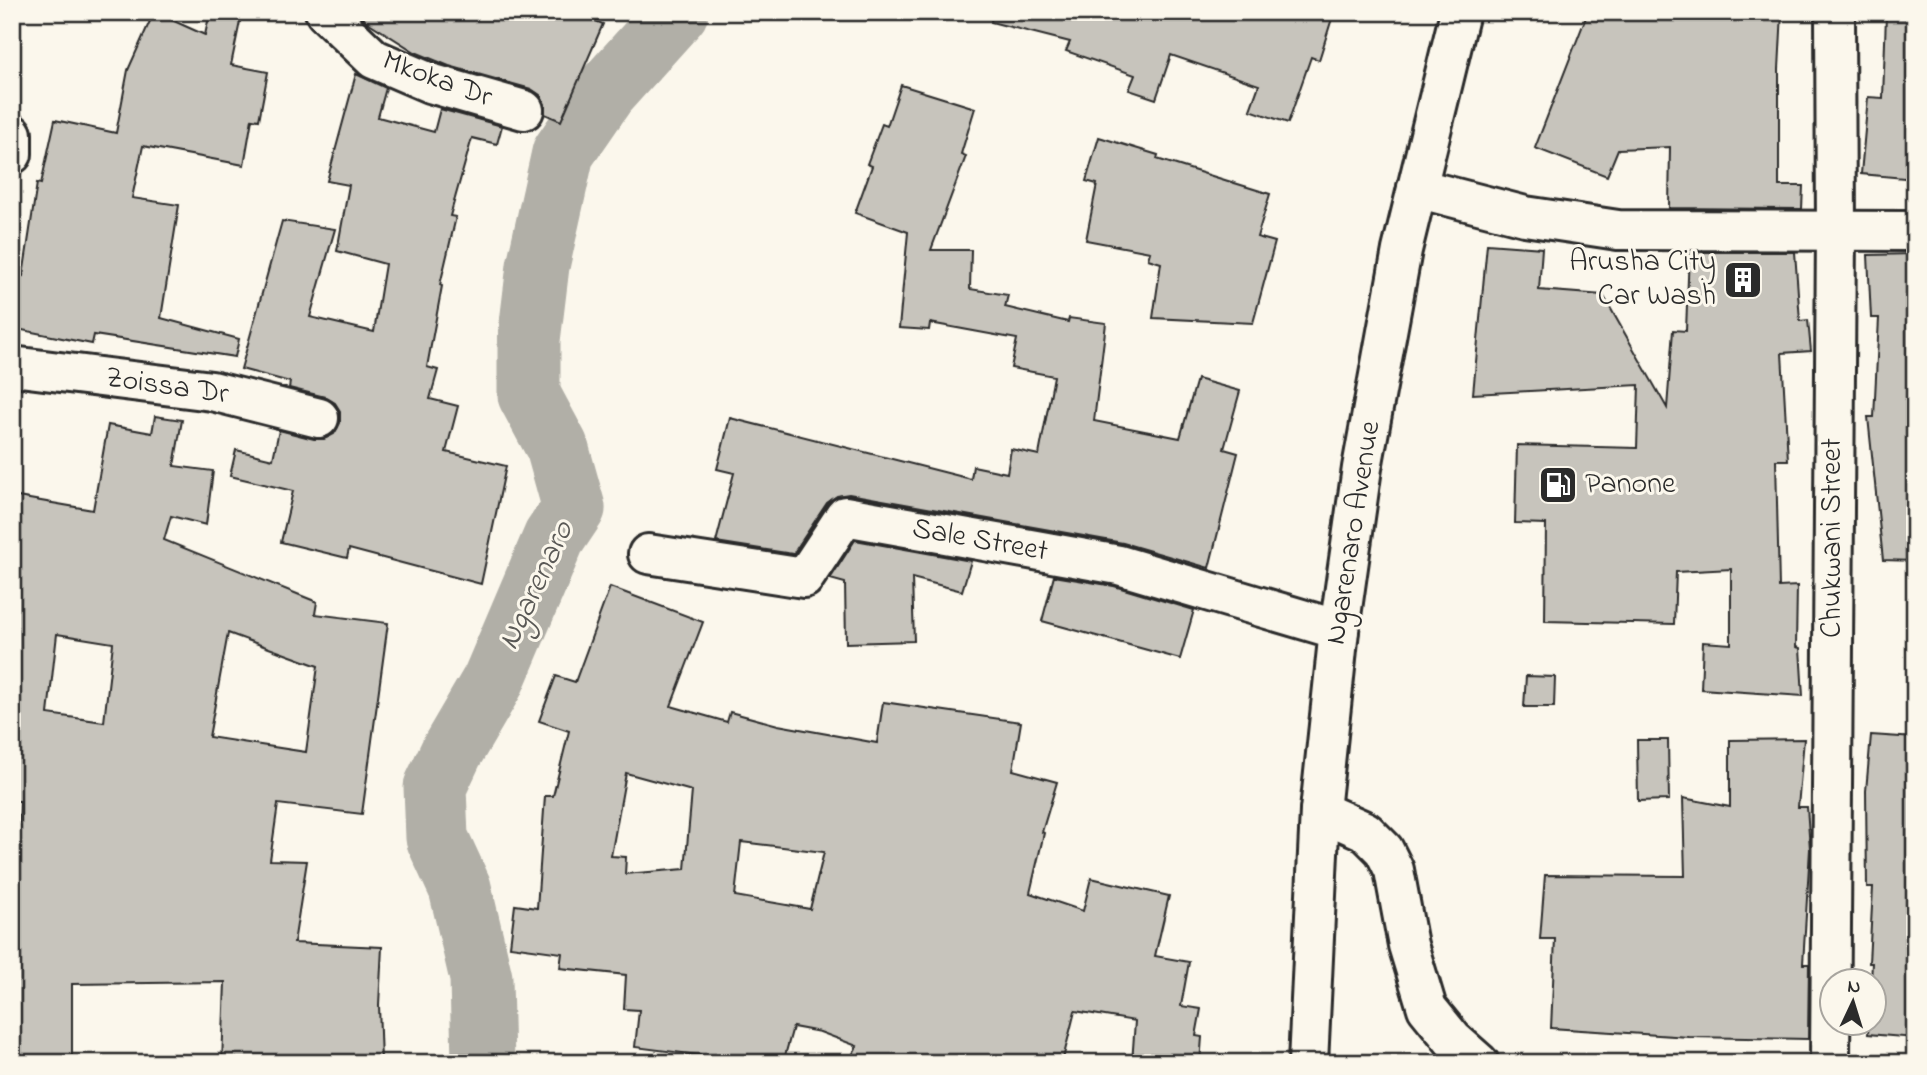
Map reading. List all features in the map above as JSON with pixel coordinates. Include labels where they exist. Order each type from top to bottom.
[{"type":"main road","name":"Mkoka Dr","points":[[325,12],[374,59],[430,83],[524,110]]},
{"type":"main road","name":"Ngarenaro Avenue","points":[[1308,1063],[1320,811],[1339,630],[1362,468],[1402,250],[1460,12]]},
{"type":"main road","name":"Chukwani Street","points":[[1830,1063],[1835,12]]},
{"type":"main road","points":[[12,134],[12,154]]},
{"type":"main road","points":[[1417,188],[1525,216],[1618,230],[1915,231]]},
{"type":"main road","name":"Zoissa Dr","points":[[12,366],[212,391],[319,418]]},
{"type":"main road","name":"Sale Street","points":[[648,554],[804,579],[845,516],[1119,565],[1339,630]]},
{"type":"main road","points":[[1320,811],[1365,831],[1384,850],[1394,870],[1408,945],[1427,1008],[1453,1040],[1479,1063]]},
{"type":"building","points":[[154,12],[205,35],[210,12],[242,12],[231,65],[268,72],[259,120],[252,119],[244,165],[143,146],[132,198],[179,205],[161,318],[239,339],[235,357],[94,335],[92,344],[12,328],[12,297],[17,275],[23,276],[37,183],[41,184],[55,120],[116,133],[128,70]]},
{"type":"building","points":[[357,12],[574,12],[603,24],[561,121],[545,114],[545,104],[540,95],[531,89],[449,66],[415,52],[366,21]]},
{"type":"building","points":[[992,12],[1334,12],[1319,60],[1311,57],[1288,123],[1250,110],[1259,85],[1171,55],[1156,99],[1129,90],[1135,75],[1066,51],[1070,42],[991,22]]},
{"type":"building","points":[[1588,12],[1782,12],[1779,186],[1803,186],[1802,209],[1669,208],[1670,147],[1618,149],[1607,176],[1535,148]]},
{"type":"building","points":[[1886,15],[1915,17],[1915,179],[1861,174],[1868,97],[1883,98]]},
{"type":"building","points":[[356,74],[386,88],[378,117],[434,132],[440,109],[502,126],[497,144],[472,138],[450,216],[456,217],[440,285],[442,286],[427,367],[438,370],[430,399],[458,406],[446,452],[506,466],[481,584],[349,549],[347,558],[281,542],[293,491],[230,476],[236,450],[273,459],[279,430],[324,439],[334,434],[340,423],[340,411],[335,403],[325,397],[289,388],[290,382],[241,369],[282,221],[335,229],[310,317],[374,332],[385,264],[337,251],[349,185],[327,181]]},
{"type":"building","points":[[901,85],[975,108],[961,154],[966,156],[931,250],[971,250],[970,289],[1008,295],[1005,307],[1068,322],[1069,318],[1106,323],[1094,421],[1180,438],[1197,379],[1240,391],[1224,449],[1238,453],[1209,568],[1123,543],[849,494],[837,496],[827,503],[793,554],[716,542],[734,473],[717,469],[730,418],[971,479],[973,466],[1007,473],[1011,449],[1039,455],[1054,376],[1011,368],[1017,339],[930,323],[929,330],[899,328],[908,232],[855,213],[872,166],[867,164],[882,124],[887,126]]},
{"type":"building","points":[[1099,137],[1158,155],[1157,159],[1270,194],[1257,237],[1275,242],[1253,323],[1153,318],[1161,263],[1148,259],[1150,252],[1086,240],[1097,184],[1086,181]]},
{"type":"building","points":[[1487,244],[1542,248],[1539,290],[1603,295],[1667,408],[1673,330],[1686,331],[1689,252],[1795,252],[1800,321],[1808,320],[1811,351],[1782,353],[1788,460],[1776,460],[1779,587],[1797,586],[1796,647],[1800,648],[1803,696],[1701,689],[1703,642],[1731,644],[1731,569],[1676,572],[1674,624],[1545,621],[1546,524],[1515,523],[1517,445],[1637,448],[1639,385],[1473,394]]},
{"type":"building","points":[[1915,254],[1915,561],[1883,560],[1868,417],[1874,417],[1879,318],[1871,318],[1868,255]]},
{"type":"building","points":[[155,416],[182,420],[174,466],[213,471],[206,525],[171,516],[164,540],[317,602],[315,614],[388,623],[362,814],[278,804],[270,860],[307,861],[294,943],[382,947],[379,1005],[381,1061],[277,1058],[277,1063],[222,1063],[225,982],[72,984],[72,1063],[12,1063],[12,887],[17,887],[20,801],[12,801],[12,496],[93,510],[108,425],[152,433]],"holes":[[[228,633],[318,666],[306,752],[209,737]],[[57,634],[113,643],[104,722],[48,714]]]},
{"type":"building","points":[[855,540],[971,561],[962,591],[912,578],[914,641],[846,643],[845,583],[830,579]]},
{"type":"building","points":[[1054,576],[1114,586],[1194,610],[1180,659],[1042,621]]},
{"type":"building","points":[[610,587],[703,622],[671,706],[727,722],[730,712],[778,725],[877,743],[883,702],[1021,722],[1013,770],[1057,782],[1042,832],[1044,833],[1030,893],[1083,911],[1091,878],[1169,896],[1155,956],[1189,962],[1181,1006],[1201,1009],[1196,1036],[1202,1037],[1200,1063],[1132,1063],[1135,1021],[1075,1011],[1062,1063],[848,1063],[857,1046],[820,1032],[793,1027],[783,1063],[761,1063],[635,1047],[639,1010],[624,1009],[626,975],[560,968],[562,953],[510,946],[515,905],[537,908],[545,796],[553,796],[569,731],[539,721],[556,676],[575,682]],"holes":[[[626,773],[692,791],[685,869],[625,874],[626,857],[611,856]],[[741,842],[824,852],[810,909],[735,896]]]},
{"type":"building","points":[[1526,676],[1555,677],[1554,707],[1524,707]]},
{"type":"building","points":[[1871,735],[1915,738],[1915,1038],[1888,1036],[1888,967],[1872,967],[1872,963],[1869,963],[1873,887],[1867,887],[1866,791]]},
{"type":"building","points":[[1804,739],[1798,807],[1807,807],[1810,849],[1803,964],[1809,964],[1808,1039],[1689,1037],[1551,1028],[1555,939],[1540,939],[1545,875],[1685,876],[1683,798],[1730,807],[1730,740]]},
{"type":"building","points":[[1637,740],[1668,740],[1669,800],[1638,801]]},
{"type":"waterway","name":"Ngarenaro","points":[[483,1063],[481,978],[460,888],[437,838],[435,787],[452,751],[493,681],[554,538],[574,508],[557,447],[529,395],[529,340],[538,266],[563,153],[605,92],[677,12]]},
{"type":"place","name":"Arusha City Car Wash","points":[[1743,280]]},
{"type":"place","name":"Panone","points":[[1558,485]]}]
